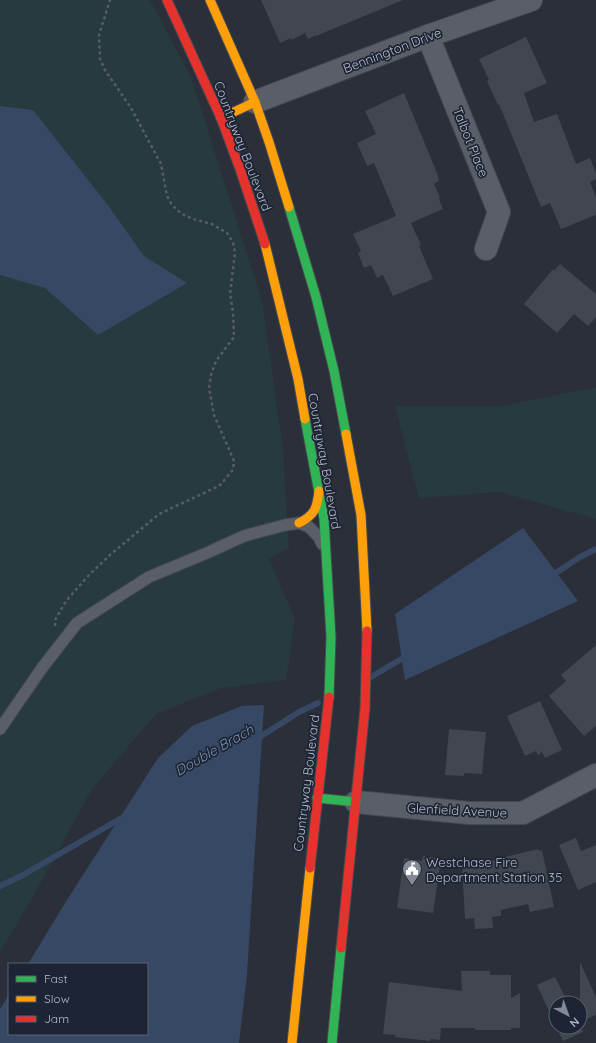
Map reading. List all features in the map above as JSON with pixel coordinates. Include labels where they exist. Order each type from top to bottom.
[{"type":"street","name":"Countryway Boulevard","points":[[167,0],[177,19],[220,118],[240,169],[268,252],[298,379],[324,519],[331,637],[329,706],[317,798],[292,1043]]},
{"type":"street","name":"Countryway Boulevard","points":[[210,0],[255,102],[269,142],[316,297],[334,371],[360,515],[367,636],[365,708],[332,1043]]},
{"type":"street","name":"Bennington Drive","points":[[255,102],[428,36],[530,0]]},
{"type":"street","name":"Talbot Place","points":[[428,36],[499,212],[486,249]]},
{"type":"street","points":[[220,118],[255,102]]},
{"type":"street","points":[[299,523],[309,518],[315,512],[318,504],[319,490]]},
{"type":"street","name":"Glenfield Avenue","points":[[356,802],[469,813],[523,813],[596,775]]},
{"type":"street","points":[[317,798],[356,802]]},
{"type":"lane","points":[[0,729],[42,668],[77,623],[149,577],[244,536],[285,525],[299,523],[314,531],[319,537],[326,555]]},
{"type":"path","points":[[62,643],[56,630],[54,620],[66,601],[89,575],[110,555],[159,514],[220,486],[233,470],[234,461],[214,416],[209,388],[211,375],[216,361],[234,337],[233,312],[230,294],[236,253],[233,242],[227,233],[212,224],[193,219],[182,214],[172,205],[167,196],[161,164],[131,108],[105,70],[100,59],[99,35],[110,0]]},
{"type":"green space","points":[[0,0],[150,0],[191,77],[262,301],[283,450],[289,548],[269,559],[295,619],[286,680],[221,688],[156,714],[92,789],[34,895],[0,952]]},
{"type":"green space","points":[[596,387],[596,519],[500,492],[419,498],[395,406],[501,406]]},
{"type":"water","points":[[0,106],[33,110],[107,204],[144,256],[187,283],[98,335],[45,288],[0,275]]},
{"type":"water","points":[[523,528],[578,601],[405,680],[395,614]]},
{"type":"water","points":[[264,705],[247,975],[239,1043],[0,1043],[0,1009],[8,996],[8,1035],[148,1035],[148,963],[29,963],[65,903],[158,758],[192,726],[242,706]]},
{"type":"building","points":[[261,0],[403,0],[308,39],[305,33],[291,40],[291,38],[280,43]]},
{"type":"building","points":[[526,37],[547,83],[524,93],[534,122],[557,114],[576,164],[590,158],[596,173],[596,179],[590,182],[596,197],[596,215],[561,229],[550,203],[541,207],[479,59]]},
{"type":"building","points":[[404,93],[437,173],[439,181],[434,184],[443,209],[411,223],[421,245],[419,246],[433,279],[393,296],[383,275],[377,278],[371,265],[364,268],[358,253],[361,251],[353,234],[396,216],[374,163],[367,166],[357,143],[376,134],[365,111]]},
{"type":"building","points":[[560,264],[596,294],[596,317],[588,326],[574,314],[557,333],[524,304],[553,269],[554,271]]},
{"type":"building","points":[[596,645],[596,726],[584,736],[549,696],[566,681],[561,675]]},
{"type":"building","points":[[540,701],[562,750],[545,758],[542,752],[538,755],[536,751],[525,756],[507,716]]},
{"type":"building","points":[[449,729],[486,732],[482,774],[464,773],[464,776],[445,775]]},
{"type":"building","points":[[576,838],[581,851],[596,845],[596,882],[578,890],[559,845]]},
{"type":"building","points":[[538,849],[539,851],[542,850],[554,907],[530,912],[528,904],[501,910],[501,916],[492,917],[493,928],[475,929],[474,918],[465,919],[462,867],[480,867],[480,861],[506,860],[505,857]]},
{"type":"building","points":[[423,856],[441,859],[433,913],[397,908],[404,858],[422,861]]},
{"type":"building","points":[[580,962],[596,997],[596,1015],[588,1018],[588,995],[580,995]]},
{"type":"building","points":[[461,971],[490,971],[490,975],[511,975],[511,998],[520,993],[520,1028],[511,1028],[511,1030],[475,1030],[475,1028],[441,1028],[440,1040],[431,1039],[430,1041],[383,1034],[389,982],[462,991]]},
{"type":"building","points":[[555,977],[564,995],[548,995],[548,1009],[537,985]]},
{"type":"building","points":[[560,1035],[576,1035],[563,1041]]},
{"type":"waterway","points":[[551,576],[580,557],[596,549]]},
{"type":"waterway","points":[[371,677],[408,655]]},
{"type":"waterway","name":"Double Brach","points":[[255,740],[299,712],[318,703]]},
{"type":"waterway","points":[[0,886],[23,875],[125,816]]},
{"type":"traffic: fast","points":[[289,207],[316,297],[334,371],[346,434]]},
{"type":"traffic: fast","points":[[305,419],[324,519],[331,637],[329,697]]},
{"type":"traffic: fast","points":[[317,798],[356,802]]},
{"type":"traffic: fast","points":[[332,1043],[341,948]]},
{"type":"traffic: slow","points":[[210,0],[255,102],[289,207]]},
{"type":"traffic: slow","points":[[221,118],[255,102]]},
{"type":"traffic: slow","points":[[265,244],[298,379],[305,419]]},
{"type":"traffic: slow","points":[[346,434],[361,515],[367,631]]},
{"type":"traffic: slow","points":[[299,523],[312,514],[316,506],[319,491]]},
{"type":"traffic: slow","points":[[292,1043],[310,868]]},
{"type":"traffic: jam","points":[[167,0],[221,118],[265,244]]},
{"type":"traffic: jam","points":[[341,948],[365,708],[367,631]]},
{"type":"traffic: jam","points":[[310,868],[329,697]]},
{"type":"place","name":"Westchase Fire Department Station 35","points":[[412,886]]}]
